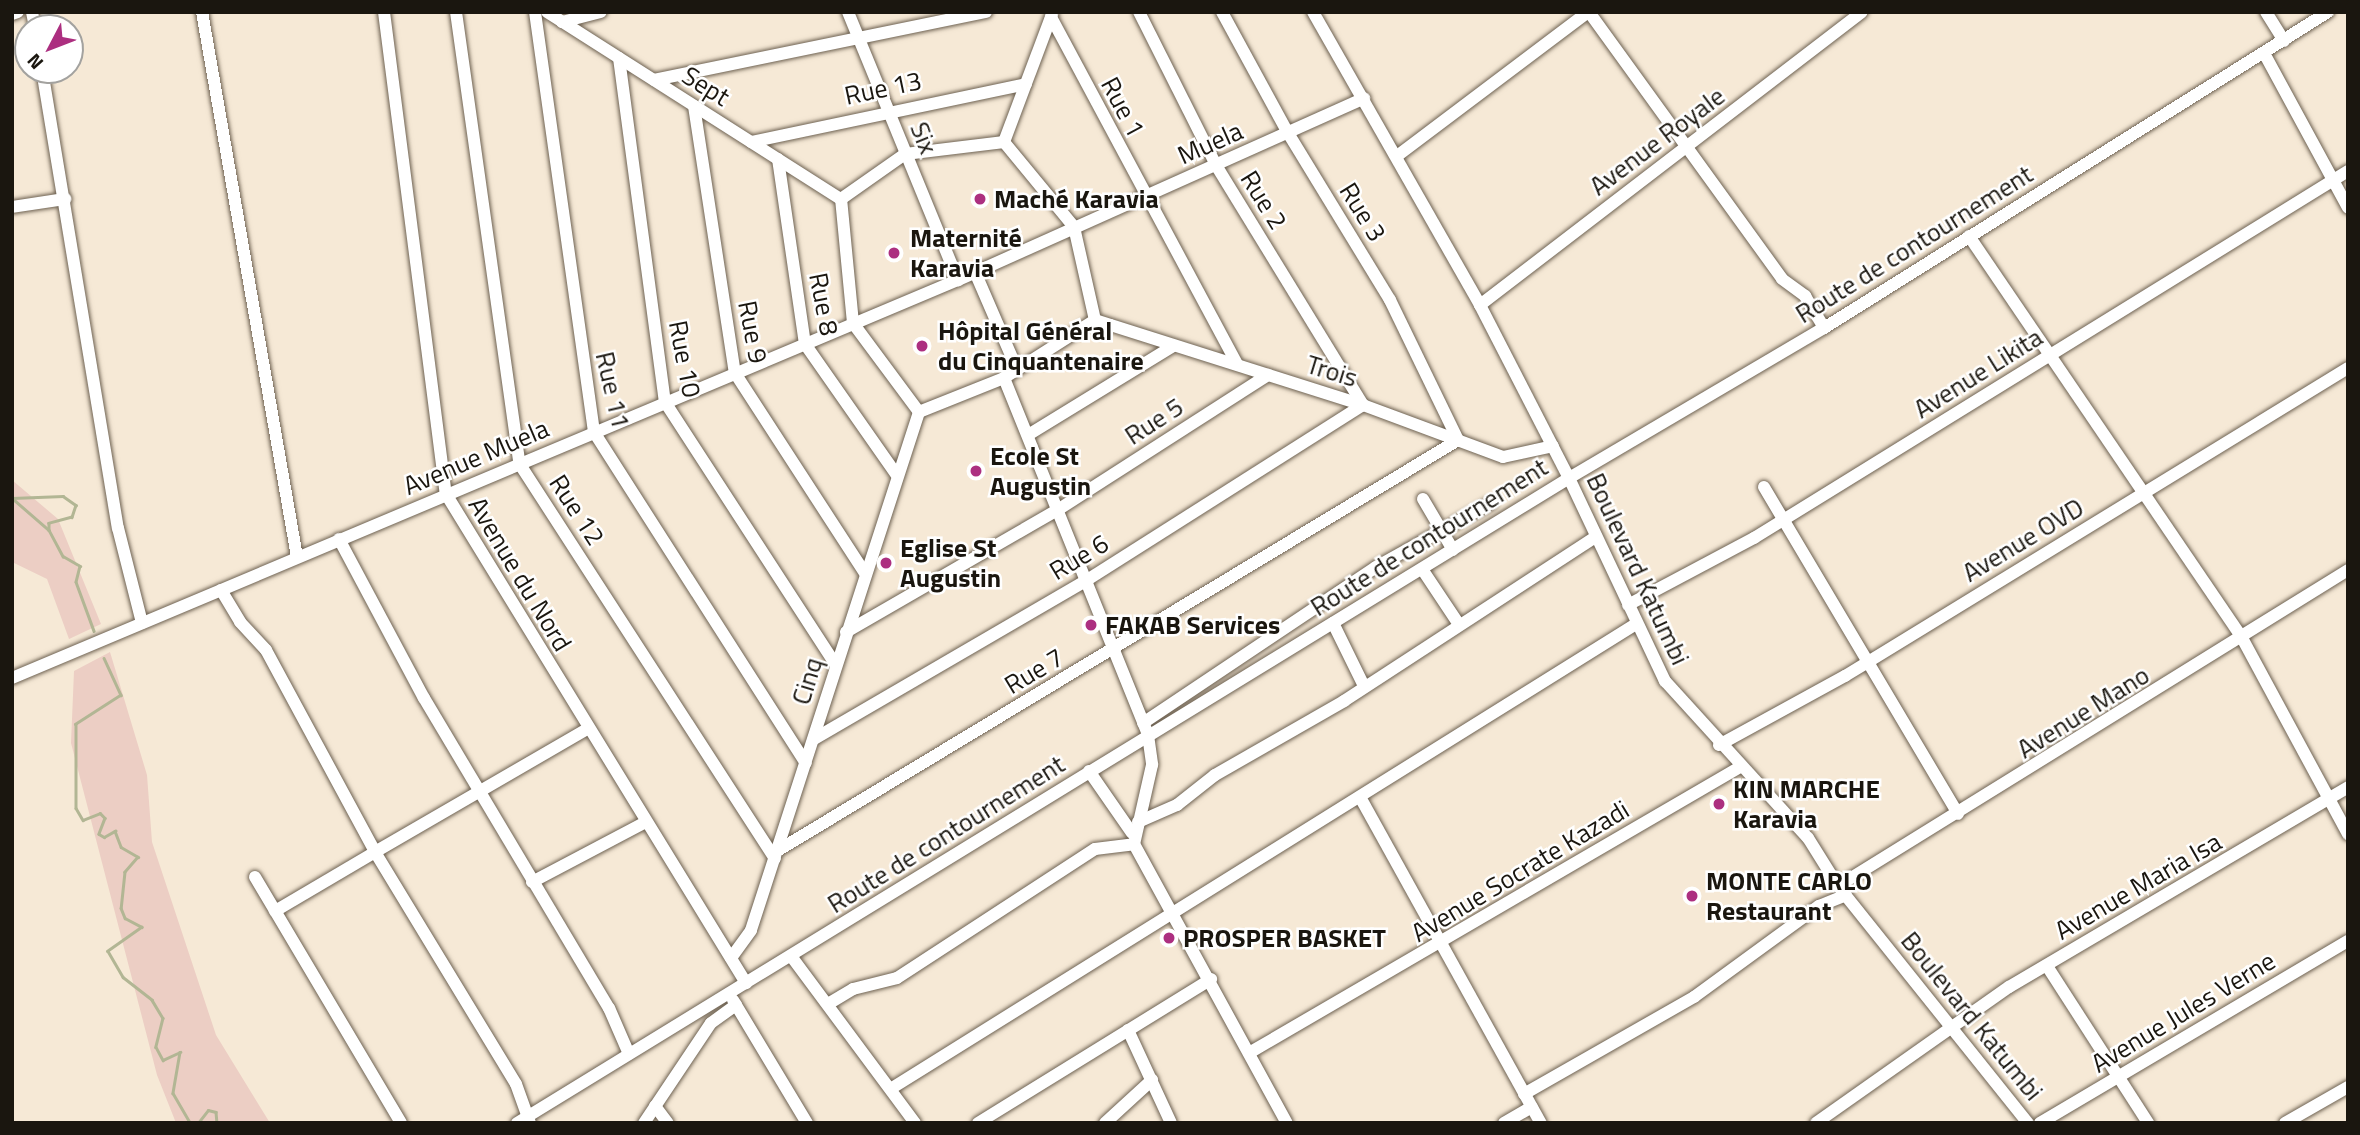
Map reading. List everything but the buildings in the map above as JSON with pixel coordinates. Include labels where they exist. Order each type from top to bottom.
[{"type":"street","points":[[12,14],[18,12]]},
{"type":"street","points":[[202,12],[296,557]]},
{"type":"street","name":"Avenue du Nord","points":[[384,12],[446,494],[644,823],[747,983]]},
{"type":"street","name":"Rue 12","points":[[456,12],[519,463],[776,855]]},
{"type":"street","name":"Rue 11","points":[[535,12],[594,432],[806,763]]},
{"type":"street","name":"Sept","points":[[547,12],[841,199]]},
{"type":"street","points":[[562,22],[601,12]]},
{"type":"street","name":"Six","points":[[848,12],[958,280]]},
{"type":"street","points":[[654,80],[857,36],[986,12]]},
{"type":"street","name":"Rue 2","points":[[1139,12],[1216,165],[1363,405]]},
{"type":"street","name":"Rue 3","points":[[1223,12],[1288,133],[1391,300],[1458,440]]},
{"type":"street","points":[[1397,156],[1588,12],[1782,279],[1805,296],[1824,328]]},
{"type":"street","name":"Avenue Royale","points":[[1480,305],[1861,12]]},
{"type":"street","points":[[2266,12],[2284,41]]},
{"type":"street","name":"Route de contournement","points":[[525,1121],[629,1054],[733,999],[747,983],[1089,771],[1146,729],[1333,623],[1569,478],[1824,328],[2328,12]]},
{"type":"street","name":"Boulevard Katumbi","points":[[1316,13],[1480,305],[1569,478],[1664,681],[1719,746],[1808,838],[1842,891],[2028,1123]]},
{"type":"street","points":[[1004,142],[1051,15]]},
{"type":"street","name":"Rue 1","points":[[1051,15],[1144,196],[1237,364]]},
{"type":"street","points":[[2264,53],[2348,208]]},
{"type":"street","name":"Rue 10","points":[[620,58],[665,402],[836,665]]},
{"type":"street","points":[[44,84],[118,528],[142,623]]},
{"type":"street","name":"Rue 13","points":[[751,142],[888,109],[1026,85]]},
{"type":"street","name":"Muela","points":[[958,280],[1364,98]]},
{"type":"street","name":"Rue 9","points":[[694,106],[735,373],[865,573]]},
{"type":"street","points":[[1004,142],[1074,227],[1095,320],[1004,378],[919,412],[853,323],[841,199],[905,155],[1004,142]]},
{"type":"street","name":"Rue 8","points":[[778,159],[805,344],[896,474]]},
{"type":"street","name":"Avenue Likita","points":[[1628,605],[1784,520],[2051,353],[2183,277],[2348,171]]},
{"type":"street","points":[[12,207],[65,199]]},
{"type":"street","points":[[1969,236],[2051,353],[2242,638],[2327,800],[2348,834]]},
{"type":"street","points":[[975,272],[1017,369]]},
{"type":"street","name":"Avenue Muela","points":[[14,674],[142,623],[958,280]]},
{"type":"street","name":"Trois","points":[[1095,320],[1363,405],[1503,457],[1553,446]]},
{"type":"street","points":[[1028,435],[1173,346]]},
{"type":"street","name":"Avenue OVD","points":[[1719,746],[1869,662],[2348,368]]},
{"type":"street","name":"Rue 5","points":[[846,632],[1056,511],[1268,375]]},
{"type":"street","points":[[1004,378],[1146,729],[1152,765],[1135,833]]},
{"type":"street","name":"Rue 6","points":[[814,739],[1087,580],[1363,405]]},
{"type":"street","name":"Cinq","points":[[731,958],[751,930],[814,739],[896,474],[919,412]]},
{"type":"street","name":"Rue 7","points":[[776,855],[1458,440]]},
{"type":"street","points":[[1764,487],[1958,814]]},
{"type":"street","points":[[1423,499],[1453,550]]},
{"type":"street","points":[[1146,729],[1346,589],[1442,529],[1491,503]]},
{"type":"street","points":[[828,1004],[853,989],[897,978],[1095,849],[1135,833],[1215,775],[1364,686],[1458,623],[1596,537]]},
{"type":"street","points":[[339,539],[478,791],[609,1008],[629,1054]]},
{"type":"street","points":[[1422,569],[1458,623]]},
{"type":"street","name":"Avenue Mano","points":[[1524,1094],[1694,998],[1819,906],[1958,814],[2348,570]]},
{"type":"street","points":[[1346,589],[1356,609]]},
{"type":"street","points":[[221,590],[240,622],[266,650],[375,852],[516,1084],[525,1121]]},
{"type":"street","points":[[1333,623],[1364,686]]},
{"type":"street","points":[[892,1088],[1636,624]]},
{"type":"street","points":[[275,911],[587,729]]},
{"type":"street","name":"Avenue Socrate Kazadi","points":[[1249,1053],[1441,946],[1740,767]]},
{"type":"street","points":[[1089,771],[1135,833],[1287,1123]]},
{"type":"street","name":"Avenue Maria Isa","points":[[1816,1123],[1953,1027],[2047,966],[2348,788]]},
{"type":"street","points":[[1360,797],[1541,1123]]},
{"type":"street","points":[[532,883],[644,823]]},
{"type":"street","points":[[255,877],[401,1123]]},
{"type":"street","name":"Avenue Jules Verne","points":[[2040,1123],[2348,941]]},
{"type":"street","points":[[791,956],[892,1088],[915,1123]]},
{"type":"street","points":[[2047,966],[2121,1077],[2148,1123]]},
{"type":"street","points":[[978,1123],[1211,979]]},
{"type":"street","points":[[644,1123],[711,1023],[733,999],[807,1123]]},
{"type":"street","points":[[1128,1030],[1171,1123]]},
{"type":"street","points":[[1105,1123],[1152,1080]]},
{"type":"street","points":[[2286,1123],[2348,1087]]},
{"type":"street","points":[[656,1107],[668,1123]]},
{"type":"street","points":[[1504,1123],[1532,1107]]},
{"type":"shaded area","points":[[12,480],[58,519],[101,624],[69,639],[47,579],[12,562]]},
{"type":"shaded area","points":[[110,652],[147,775],[152,842],[216,1035],[270,1123],[176,1123],[157,1075],[71,743],[74,671]]},
{"type":"waterway","points":[[12,498],[63,496],[76,505],[72,517],[49,523],[49,530],[63,556],[80,566],[76,582],[94,631]]},
{"type":"waterway","points":[[12,498],[49,530]]},
{"type":"waterway","points":[[104,658],[121,695],[76,724],[76,808],[83,820],[100,813],[105,818],[99,834],[104,837],[115,831],[121,847],[138,857],[125,872],[121,908],[125,918],[142,927],[108,951],[123,977],[152,1000],[163,1018],[156,1047],[163,1060],[180,1052],[173,1093],[190,1123]]},
{"type":"waterway","points":[[198,1123],[208,1110],[216,1112],[217,1123]]},
{"type":"place","name":"Maché Karavia","points":[[980,199]]},
{"type":"place","name":"Maternité Karavia","points":[[894,253]]},
{"type":"place","name":"Hôpital Général du Cinquantenaire","points":[[922,346]]},
{"type":"place","name":"Ecole St Augustin","points":[[976,471]]},
{"type":"place","name":"Eglise St Augustin","points":[[886,563]]},
{"type":"place","name":"FAKAB Services","points":[[1091,625]]},
{"type":"place","name":"KIN MARCHE Karavia","points":[[1719,804]]},
{"type":"place","name":"MONTE CARLO Restaurant","points":[[1692,896]]},
{"type":"place","name":"PROSPER BASKET","points":[[1169,938]]}]
